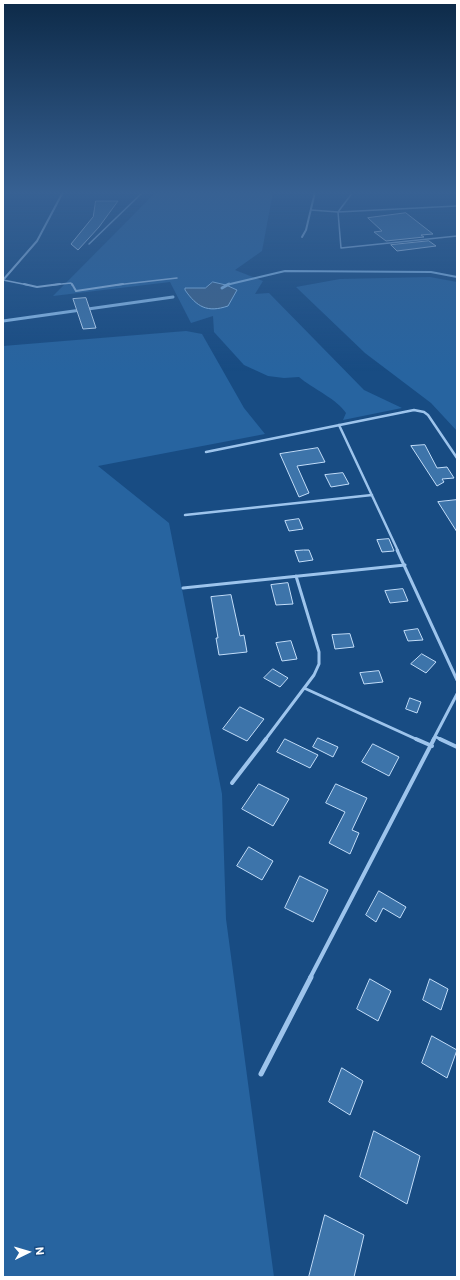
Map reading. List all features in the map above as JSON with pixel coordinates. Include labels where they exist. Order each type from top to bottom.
[{"type":"street","points":[[3,280],[28,252]]},
{"type":"lane","points":[[3,280],[37,287],[71,283],[76,291],[166,278],[178,278]]},
{"type":"lane","points":[[206,452],[411,410],[421,411],[428,415],[457,458]]},
{"type":"lane","points":[[339,425],[457,680]]},
{"type":"lane","points":[[185,515],[372,494]]},
{"type":"lane","points":[[183,588],[405,565]]},
{"type":"lane","points":[[232,782],[317,670],[320,658],[296,576]]},
{"type":"lane","points":[[304,688],[432,746]]},
{"type":"lane","points":[[261,1074],[432,746],[457,694]]},
{"type":"lane","points":[[436,737],[457,747]]},
{"type":"shaded area","points":[[97,252],[261,252],[235,270],[263,281],[255,294],[269,293],[364,390],[402,408],[343,420],[346,413],[337,403],[299,377],[284,378],[268,376],[244,365],[214,332],[213,316],[191,323],[170,282],[53,296]]},
{"type":"shaded area","points":[[430,277],[457,282],[457,431],[431,403],[365,353],[296,287],[340,279]]},
{"type":"shaded area","points":[[213,282],[226,285],[237,290],[228,306],[214,309],[203,307],[194,301],[185,290],[185,288],[205,288]]},
{"type":"shaded area","points":[[186,331],[202,334],[244,408],[265,434],[98,466],[169,523],[222,794],[226,919],[274,1277],[3,1277],[3,346]]},
{"type":"building","points":[[86,298],[96,328],[83,329],[73,299]]},
{"type":"building","points":[[425,445],[437,468],[447,467],[454,478],[442,479],[444,482],[437,486],[411,446]]},
{"type":"building","points":[[318,448],[325,462],[297,466],[309,493],[299,497],[280,454]]},
{"type":"building","points":[[343,473],[349,484],[331,487],[325,475]]},
{"type":"building","points":[[457,500],[457,532],[438,502]]},
{"type":"building","points":[[299,519],[303,529],[289,531],[285,521]]},
{"type":"building","points":[[389,539],[394,551],[382,552],[377,540]]},
{"type":"building","points":[[309,550],[313,560],[299,562],[295,551]]},
{"type":"building","points":[[288,583],[293,604],[276,605],[271,585]]},
{"type":"building","points":[[403,589],[408,601],[390,603],[385,591]]},
{"type":"building","points":[[231,595],[240,636],[244,635],[247,652],[219,655],[216,638],[218,638],[211,597]]},
{"type":"building","points":[[418,629],[423,640],[408,641],[404,631]]},
{"type":"building","points":[[350,634],[354,647],[335,649],[332,635]]},
{"type":"building","points":[[291,641],[297,659],[282,661],[276,643]]},
{"type":"building","points":[[422,654],[436,662],[426,673],[411,664]]},
{"type":"building","points":[[273,669],[288,678],[280,687],[264,678]]},
{"type":"building","points":[[379,671],[383,682],[364,684],[360,673]]},
{"type":"building","points":[[410,698],[421,702],[417,713],[406,709]]},
{"type":"building","points":[[240,707],[264,719],[247,741],[223,729]]},
{"type":"building","points":[[318,738],[338,747],[333,757],[313,747]]},
{"type":"building","points":[[285,739],[318,755],[310,768],[277,752]]},
{"type":"building","points":[[373,744],[399,757],[389,776],[362,762]]},
{"type":"building","points":[[259,784],[289,799],[273,826],[242,809]]},
{"type":"building","points":[[336,784],[367,798],[352,830],[359,833],[350,854],[329,843],[345,812],[326,803]]},
{"type":"building","points":[[249,847],[273,861],[262,880],[237,866]]},
{"type":"building","points":[[300,876],[328,890],[313,922],[285,908]]},
{"type":"building","points":[[379,891],[406,907],[400,918],[383,908],[376,922],[366,915]]},
{"type":"building","points":[[370,979],[391,991],[378,1021],[357,1009]]},
{"type":"building","points":[[430,979],[448,989],[441,1010],[423,1000]]},
{"type":"building","points":[[432,1036],[457,1050],[447,1078],[422,1063]]},
{"type":"building","points":[[342,1068],[363,1081],[350,1115],[329,1102]]},
{"type":"building","points":[[374,1131],[420,1156],[407,1204],[360,1177]]},
{"type":"building","points":[[325,1215],[364,1235],[354,1277],[309,1277]]},
{"type":"waterway","points":[[228,284],[285,271],[431,272],[457,277]]},
{"type":"waterway","points":[[222,288],[228,284]]},
{"type":"waterway","points":[[3,321],[173,297]]}]
